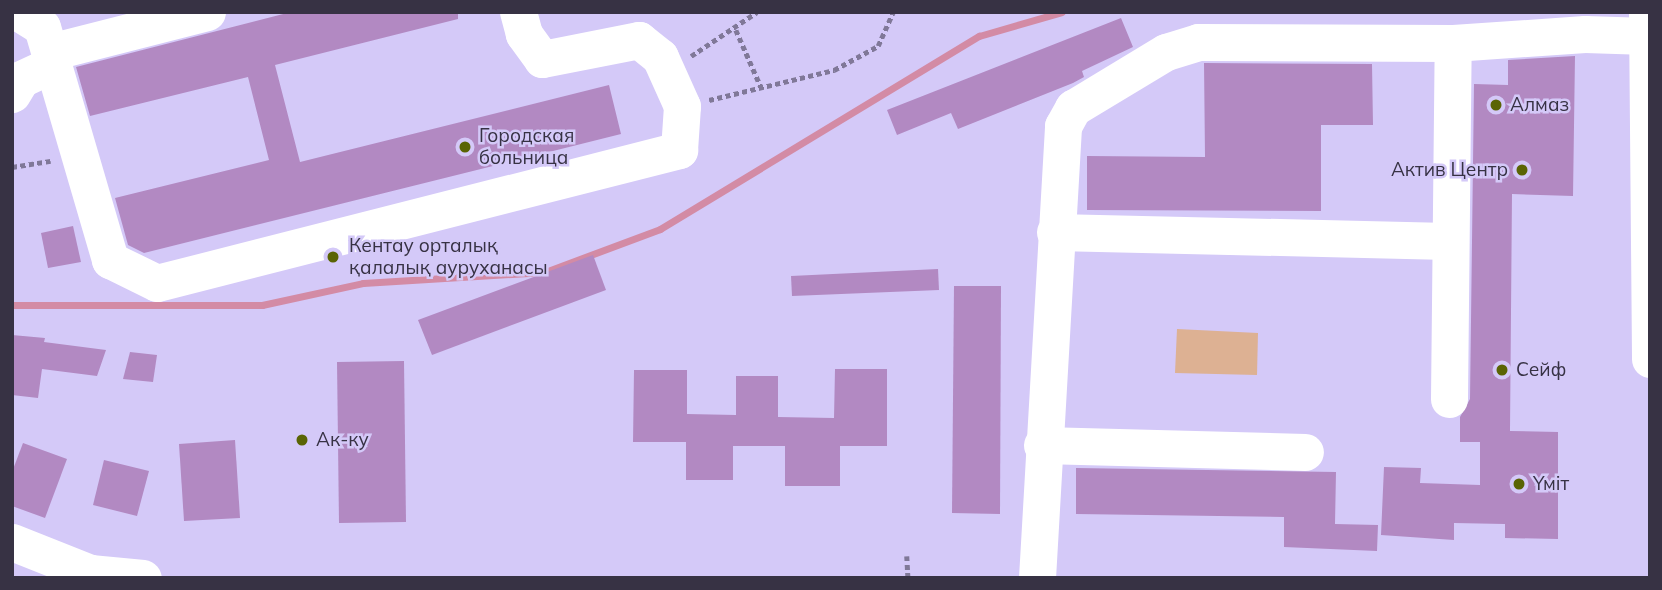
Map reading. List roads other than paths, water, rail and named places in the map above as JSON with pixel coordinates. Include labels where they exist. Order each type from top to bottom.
[{"type":"street","points":[[18,12],[42,27],[110,260],[157,283],[679,150],[682,106],[660,57],[639,40],[542,59],[524,34],[518,12]]},
{"type":"street","points":[[12,94],[21,79],[51,58],[207,12]]},
{"type":"street","points":[[1037,578],[1042,445],[1063,126],[1073,108],[1166,52],[1198,42],[1453,43],[1585,34],[1647,24],[1650,359]]},
{"type":"street","points":[[1449,399],[1448,241],[1453,43]]},
{"type":"street","points":[[1055,232],[1448,241]]},
{"type":"street","points":[[1042,445],[1305,452]]},
{"type":"street","points":[[12,541],[79,575],[143,578]]},
{"type":"waterway","points":[[12,305],[262,305],[363,283],[545,272],[660,229],[979,36],[1062,12]]},
{"type":"place","name":"Алмаз","points":[[1496,105]]},
{"type":"place","name":"Городская больница","points":[[465,147]]},
{"type":"place","name":"Актив Центр","points":[[1522,170]]},
{"type":"place","name":"Кентау орталық қалалық ауруханасы","points":[[333,257]]},
{"type":"place","name":"Сейф","points":[[1502,370]]},
{"type":"place","name":"Ак-ку","points":[[302,440]]},
{"type":"place","name":"Үміт","points":[[1519,484]]}]
